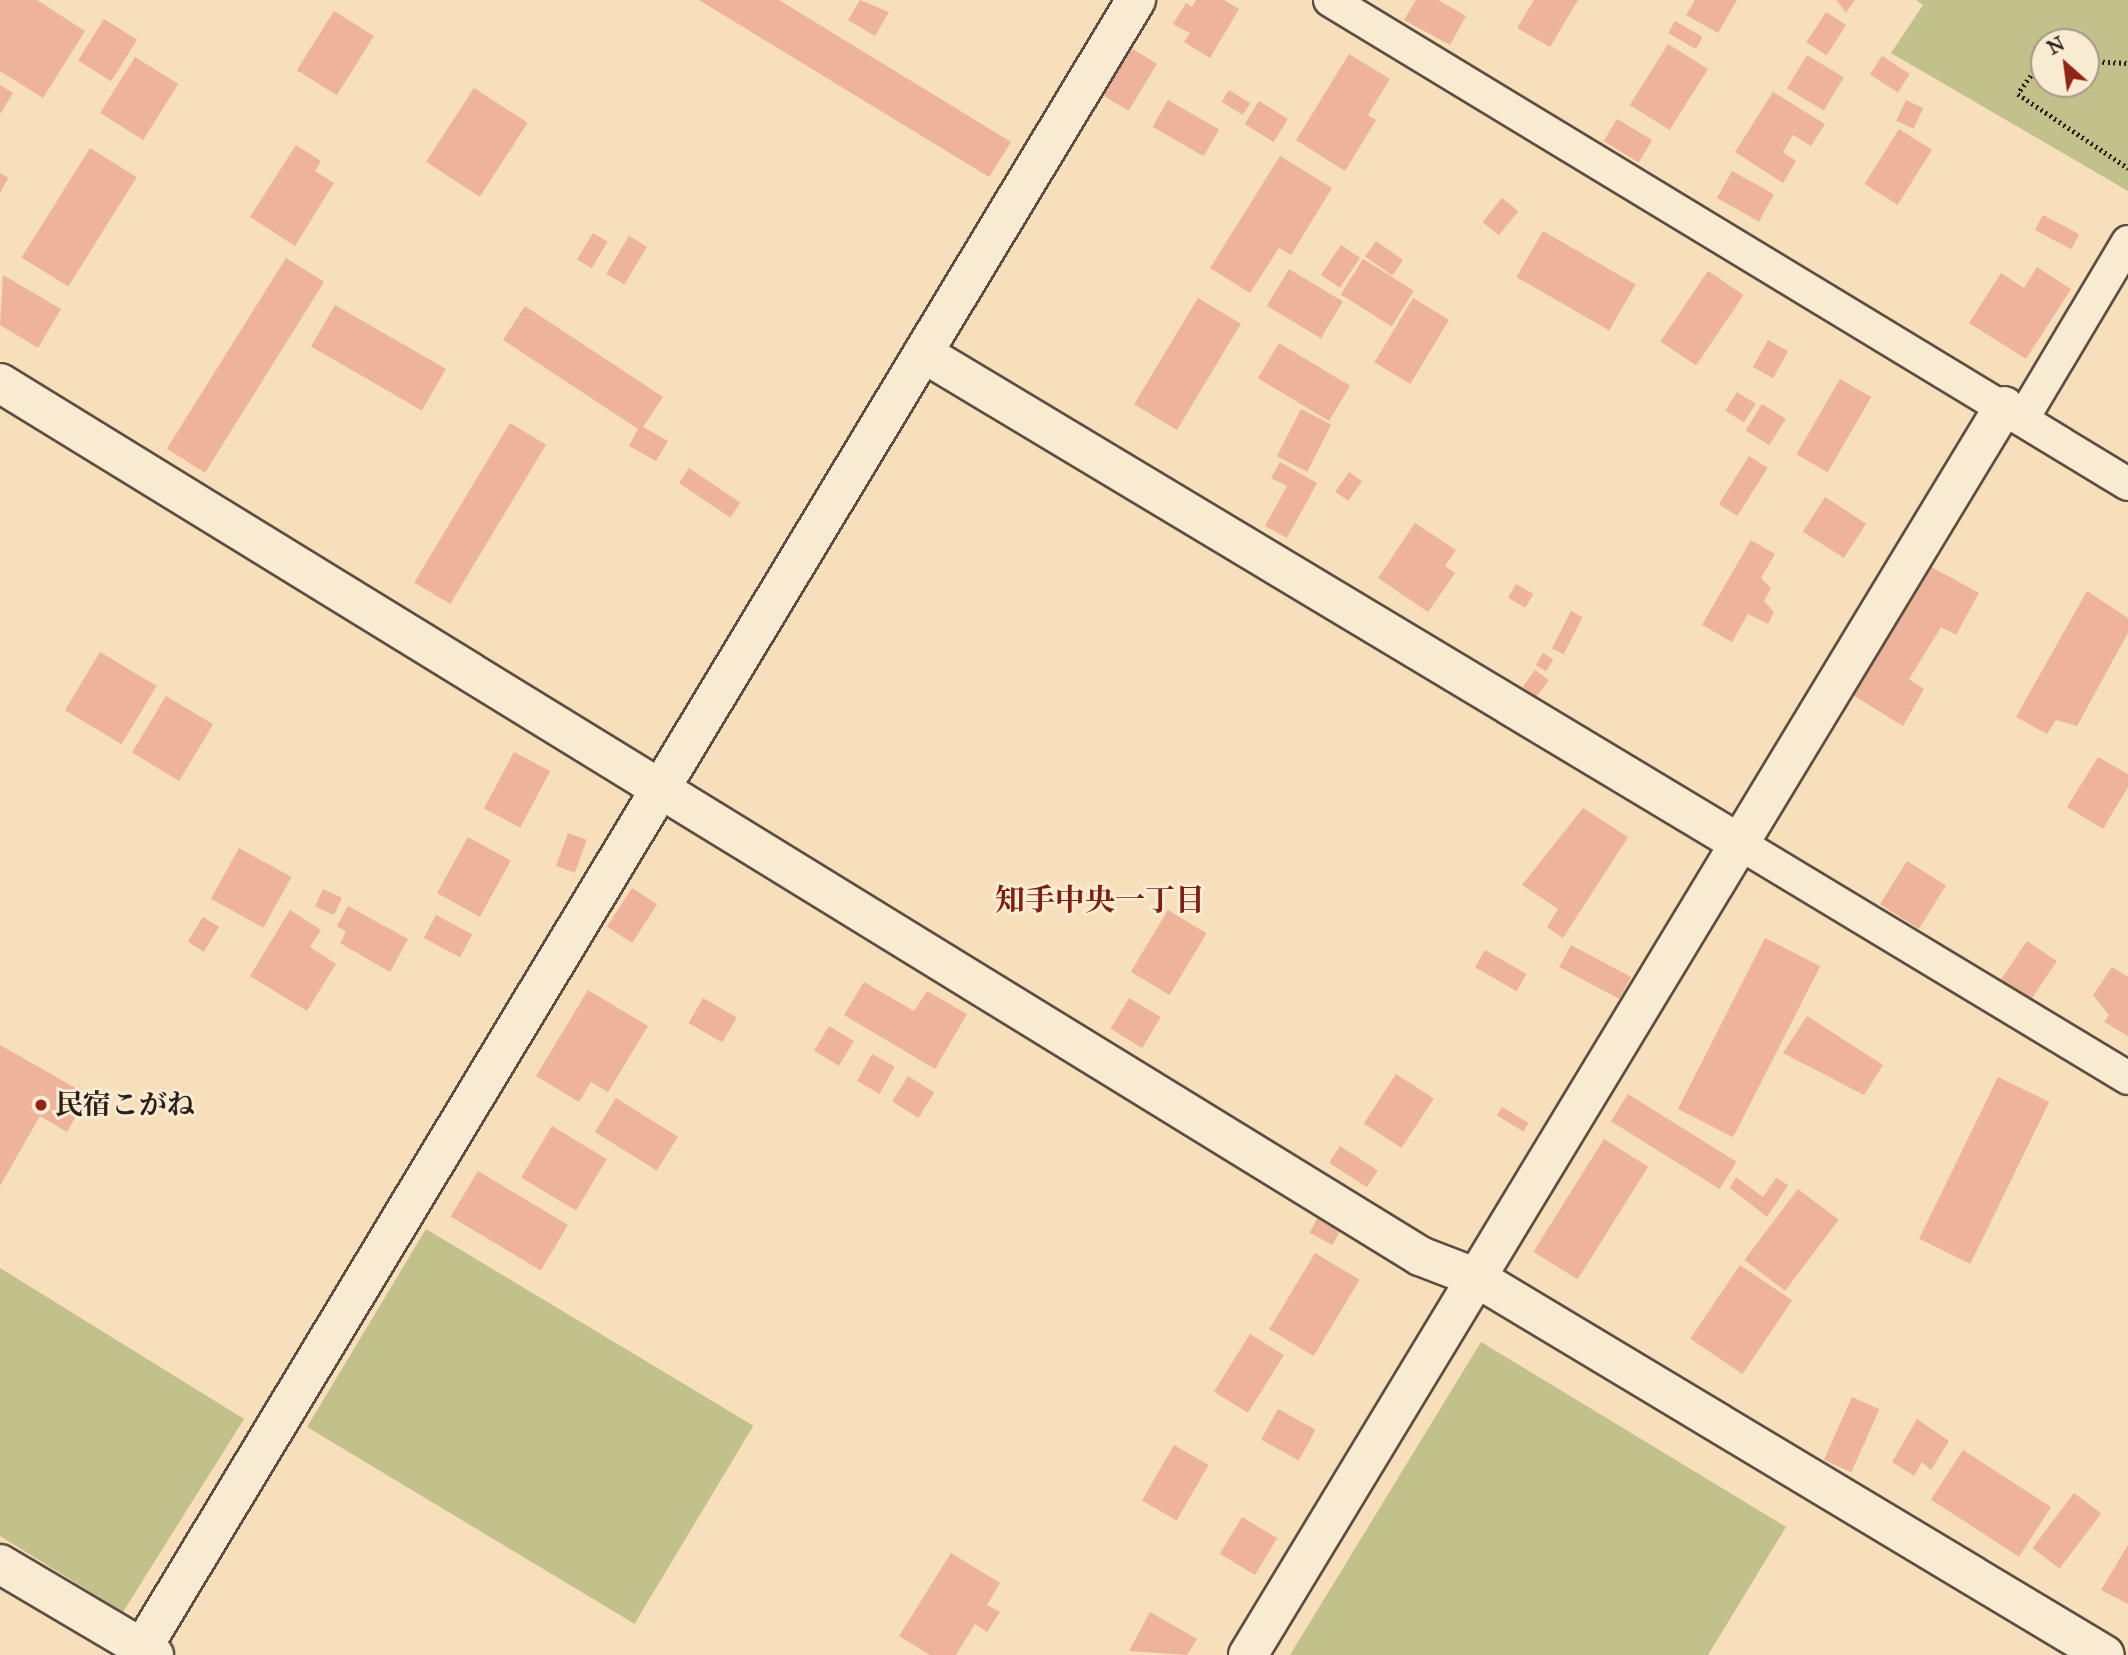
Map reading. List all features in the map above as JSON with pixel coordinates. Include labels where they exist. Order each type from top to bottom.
[{"type":"street","points":[[0,1564],[145,1653],[657,787],[1136,0]]},
{"type":"street","points":[[1330,0],[2128,484]]},
{"type":"street","points":[[1248,1655],[1742,845],[2013,412],[2128,242]]},
{"type":"street","points":[[923,353],[2128,1078]]},
{"type":"street","points":[[0,383],[1420,1256],[1477,1278],[2105,1655]]},
{"type":"path","points":[[2100,62],[2128,63]]},
{"type":"path","points":[[2030,77],[2018,94],[2128,168]]},
{"type":"shaded area","points":[[1916,0],[2128,0],[2128,191],[1891,53],[1923,5]]},
{"type":"shaded area","points":[[426,1229],[753,1426],[634,1624],[307,1427]]},
{"type":"shaded area","points":[[0,1268],[244,1419],[123,1612],[0,1536]]},
{"type":"shaded area","points":[[1481,1342],[1786,1527],[1708,1655],[1290,1655]]},
{"type":"building","points":[[0,0],[37,0],[85,31],[43,98],[0,71]]},
{"type":"building","points":[[699,0],[779,0],[1011,142],[989,177]]},
{"type":"building","points":[[860,0],[889,12],[875,36],[848,20]]},
{"type":"building","points":[[1196,0],[1224,0],[1239,9],[1210,58],[1184,42],[1190,33],[1173,24],[1186,3],[1192,7]]},
{"type":"building","points":[[1416,0],[1438,0],[1466,16],[1450,45],[1404,20]]},
{"type":"building","points":[[1534,0],[1578,0],[1550,47],[1517,28]]},
{"type":"building","points":[[1695,0],[1737,0],[1718,33],[1686,15]]},
{"type":"building","points":[[1836,0],[1855,0],[1846,13]]},
{"type":"building","points":[[334,11],[374,36],[337,95],[297,70]]},
{"type":"building","points":[[1826,12],[1846,25],[1827,55],[1806,42]]},
{"type":"building","points":[[104,19],[137,40],[111,81],[78,61]]},
{"type":"building","points":[[1675,21],[1703,37],[1696,49],[1668,33]]},
{"type":"building","points":[[1121,42],[1157,64],[1129,111],[1093,89]]},
{"type":"building","points":[[1668,44],[1708,69],[1670,130],[1630,105]]},
{"type":"building","points":[[1349,54],[1390,79],[1368,115],[1376,120],[1345,171],[1296,140]]},
{"type":"building","points":[[1807,55],[1844,77],[1824,111],[1787,88]]},
{"type":"building","points":[[1882,56],[1910,74],[1898,92],[1870,74]]},
{"type":"building","points":[[135,57],[178,84],[143,140],[100,113]]},
{"type":"building","points":[[0,85],[13,93],[0,114]]},
{"type":"building","points":[[474,88],[528,123],[480,197],[426,162]]},
{"type":"building","points":[[1229,90],[1250,103],[1243,115],[1222,102]]},
{"type":"building","points":[[1773,92],[1825,124],[1811,146],[1793,135],[1783,152],[1796,161],[1783,183],[1735,152]]},
{"type":"building","points":[[1168,100],[1219,130],[1204,156],[1152,127]]},
{"type":"building","points":[[1906,100],[1923,108],[1913,129],[1896,121]]},
{"type":"building","points":[[1259,101],[1288,119],[1274,142],[1245,124]]},
{"type":"building","points":[[1617,119],[1652,140],[1639,162],[1604,141]]},
{"type":"building","points":[[1899,129],[1932,150],[1898,205],[1865,184]]},
{"type":"building","points":[[296,145],[321,161],[315,171],[334,183],[295,246],[250,217]]},
{"type":"building","points":[[90,148],[137,177],[68,287],[22,257]]},
{"type":"building","points":[[1280,156],[1332,188],[1291,255],[1279,248],[1250,293],[1210,268]]},
{"type":"building","points":[[1732,171],[1774,194],[1759,221],[1717,198]]},
{"type":"building","points":[[0,173],[8,178],[0,193]]},
{"type":"building","points":[[1502,198],[1518,211],[1499,235],[1482,222]]},
{"type":"building","points":[[2043,215],[2079,234],[2071,249],[2035,230]]},
{"type":"building","points":[[1543,231],[1636,284],[1609,330],[1516,277]]},
{"type":"building","points":[[593,233],[608,242],[592,268],[577,260]]},
{"type":"building","points":[[629,236],[647,247],[624,285],[606,274]]},
{"type":"building","points":[[1376,241],[1403,260],[1392,275],[1365,257]]},
{"type":"building","points":[[1341,245],[1360,258],[1340,288],[1321,275]]},
{"type":"building","points":[[286,258],[324,282],[205,473],[167,449]]},
{"type":"building","points":[[1363,259],[1414,291],[1392,326],[1341,295]]},
{"type":"building","points":[[2037,267],[2071,289],[2026,359],[1969,323],[2001,273],[2024,288]]},
{"type":"building","points":[[1289,269],[1343,301],[1321,338],[1267,306]]},
{"type":"building","points":[[1708,271],[1744,295],[1696,366],[1660,341]]},
{"type":"building","points":[[3,275],[61,309],[38,348],[0,325]]},
{"type":"building","points":[[1198,298],[1241,324],[1177,430],[1134,404]]},
{"type":"building","points":[[1413,298],[1449,320],[1410,384],[1374,362]]},
{"type":"building","points":[[335,305],[446,369],[422,411],[311,347]]},
{"type":"building","points":[[525,306],[663,397],[643,427],[668,441],[656,461],[629,446],[638,429],[503,340]]},
{"type":"building","points":[[1768,340],[1788,351],[1773,378],[1753,367]]},
{"type":"building","points":[[1279,343],[1350,386],[1329,421],[1258,378]]},
{"type":"building","points":[[1840,379],[1871,397],[1828,472],[1796,454]]},
{"type":"building","points":[[1737,392],[1756,404],[1744,422],[1725,411]]},
{"type":"building","points":[[1762,404],[1786,419],[1769,445],[1746,430]]},
{"type":"building","points":[[1301,409],[1331,424],[1307,472],[1277,456]]},
{"type":"building","points":[[510,423],[546,445],[450,604],[414,582]]},
{"type":"building","points":[[1749,456],[1768,468],[1737,516],[1719,504]]},
{"type":"building","points":[[1280,462],[1317,483],[1287,538],[1265,526],[1287,486],[1271,478]]},
{"type":"building","points":[[689,468],[740,503],[730,518],[679,483]]},
{"type":"building","points":[[1349,472],[1362,481],[1348,501],[1335,492]]},
{"type":"building","points":[[1825,497],[1866,524],[1844,558],[1803,531]]},
{"type":"building","points":[[1415,523],[1456,550],[1445,566],[1455,573],[1428,612],[1378,578]]},
{"type":"building","points":[[1751,540],[1775,554],[1761,578],[1771,588],[1764,601],[1774,612],[1768,624],[1748,614],[1732,642],[1702,625]]},
{"type":"building","points":[[1926,564],[1979,593],[1956,635],[1941,627],[1909,679],[1924,689],[1903,726],[1848,692]]},
{"type":"building","points":[[1516,584],[1533,594],[1525,608],[1508,598]]},
{"type":"building","points":[[2087,591],[2128,618],[2128,633],[2077,726],[2056,720],[2047,734],[2016,717]]},
{"type":"building","points":[[1571,611],[1583,617],[1564,654],[1552,648]]},
{"type":"building","points":[[100,652],[157,686],[122,744],[65,710]]},
{"type":"building","points":[[1543,653],[1553,659],[1546,671],[1536,665]]},
{"type":"building","points":[[1535,670],[1549,680],[1536,697],[1523,687]]},
{"type":"building","points":[[166,696],[213,724],[179,781],[132,753]]},
{"type":"building","points":[[514,752],[550,771],[520,828],[484,809]]},
{"type":"building","points":[[2098,757],[2128,774],[2128,787],[2103,829],[2067,807]]},
{"type":"building","points":[[1583,808],[1628,837],[1563,938],[1547,927],[1558,909],[1522,885]]},
{"type":"building","points":[[568,833],[587,840],[575,873],[556,866]]},
{"type":"building","points":[[468,837],[511,861],[480,917],[437,893]]},
{"type":"building","points":[[239,848],[291,877],[263,928],[211,899]]},
{"type":"building","points":[[1907,861],[1946,885],[1919,929],[1880,904]]},
{"type":"building","points":[[632,888],[657,904],[632,943],[607,927]]},
{"type":"building","points":[[323,889],[342,898],[334,915],[315,906]]},
{"type":"building","points":[[348,906],[408,939],[390,972],[340,943],[346,932],[337,926]]},
{"type":"building","points":[[290,910],[321,930],[310,947],[336,964],[307,1011],[250,976]]},
{"type":"building","points":[[1168,910],[1207,933],[1169,995],[1131,972]]},
{"type":"building","points":[[436,915],[472,934],[460,957],[424,938]]},
{"type":"building","points":[[203,917],[219,927],[204,952],[188,942]]},
{"type":"building","points":[[1765,938],[1820,966],[1733,1137],[1678,1109]]},
{"type":"building","points":[[2027,941],[2057,961],[2029,1003],[1999,982]]},
{"type":"building","points":[[1571,945],[1631,977],[1619,999],[1559,967]]},
{"type":"building","points":[[1485,950],[1527,974],[1517,991],[1475,967]]},
{"type":"building","points":[[2112,967],[2128,977],[2128,1036],[2104,1022],[2109,1015],[2093,995]]},
{"type":"building","points":[[864,982],[914,1011],[927,991],[967,1014],[935,1069],[844,1015]]},
{"type":"building","points":[[588,990],[648,1026],[608,1092],[591,1082],[579,1102],[536,1076]]},
{"type":"building","points":[[703,998],[737,1017],[722,1043],[689,1023]]},
{"type":"building","points":[[1129,998],[1161,1017],[1142,1048],[1110,1029]]},
{"type":"building","points":[[1807,1016],[1883,1065],[1864,1095],[1783,1053]]},
{"type":"building","points":[[829,1026],[854,1041],[839,1066],[814,1051]]},
{"type":"building","name":"民宿こがね","points":[[0,1045],[88,1095],[67,1132],[40,1116],[0,1186]]},
{"type":"building","points":[[872,1054],[895,1067],[880,1094],[857,1081]]},
{"type":"building","points":[[1396,1074],[1434,1099],[1402,1148],[1364,1123]]},
{"type":"building","points":[[908,1076],[934,1092],[918,1118],[892,1101]]},
{"type":"building","points":[[1998,1077],[2049,1102],[1970,1264],[1919,1239]]},
{"type":"building","points":[[1628,1094],[1737,1162],[1720,1189],[1611,1121]]},
{"type":"building","points":[[616,1098],[678,1137],[657,1171],[595,1132]]},
{"type":"building","points":[[1502,1107],[1529,1123],[1523,1132],[1497,1116]]},
{"type":"building","points":[[552,1126],[607,1159],[576,1210],[521,1177]]},
{"type":"building","points":[[1604,1139],[1648,1167],[1578,1279],[1534,1252]]},
{"type":"building","points":[[1340,1146],[1378,1171],[1367,1187],[1329,1163]]},
{"type":"building","points":[[478,1171],[568,1225],[541,1271],[451,1216]]},
{"type":"building","points":[[1736,1177],[1763,1197],[1776,1178],[1788,1185],[1767,1217],[1730,1188]]},
{"type":"building","points":[[1798,1189],[1839,1220],[1785,1291],[1744,1260]]},
{"type":"building","points":[[1318,1217],[1341,1229],[1333,1245],[1310,1233]]},
{"type":"building","points":[[1315,1253],[1360,1280],[1314,1356],[1269,1329]]},
{"type":"building","points":[[1740,1265],[1792,1300],[1742,1374],[1690,1339]]},
{"type":"building","points":[[1250,1334],[1284,1355],[1248,1413],[1214,1392]]},
{"type":"building","points":[[1852,1397],[1879,1409],[1851,1472],[1824,1460]]},
{"type":"building","points":[[1278,1409],[1316,1430],[1299,1460],[1261,1440]]},
{"type":"building","points":[[1917,1419],[1949,1441],[1931,1470],[1922,1462],[1914,1476],[1892,1462]]},
{"type":"building","points":[[1174,1445],[1209,1465],[1177,1520],[1142,1500]]},
{"type":"building","points":[[1963,1450],[2051,1507],[2019,1557],[1931,1499]]},
{"type":"building","points":[[2074,1493],[2101,1513],[2060,1569],[2032,1548]]},
{"type":"building","points":[[1242,1517],[1277,1538],[1255,1575],[1220,1554]]},
{"type":"building","points":[[2128,1545],[2128,1604],[2101,1590]]},
{"type":"building","points":[[951,1553],[1000,1583],[987,1605],[1000,1612],[987,1632],[975,1624],[956,1655],[930,1655],[899,1636]]},
{"type":"building","points":[[1150,1612],[1197,1639],[1187,1655],[1129,1651]]},
{"type":"place","name":"民宿こがね","points":[[41,1105]]},
{"type":"district","name":"知手中央一丁目","points":[[1100,900]]}]
